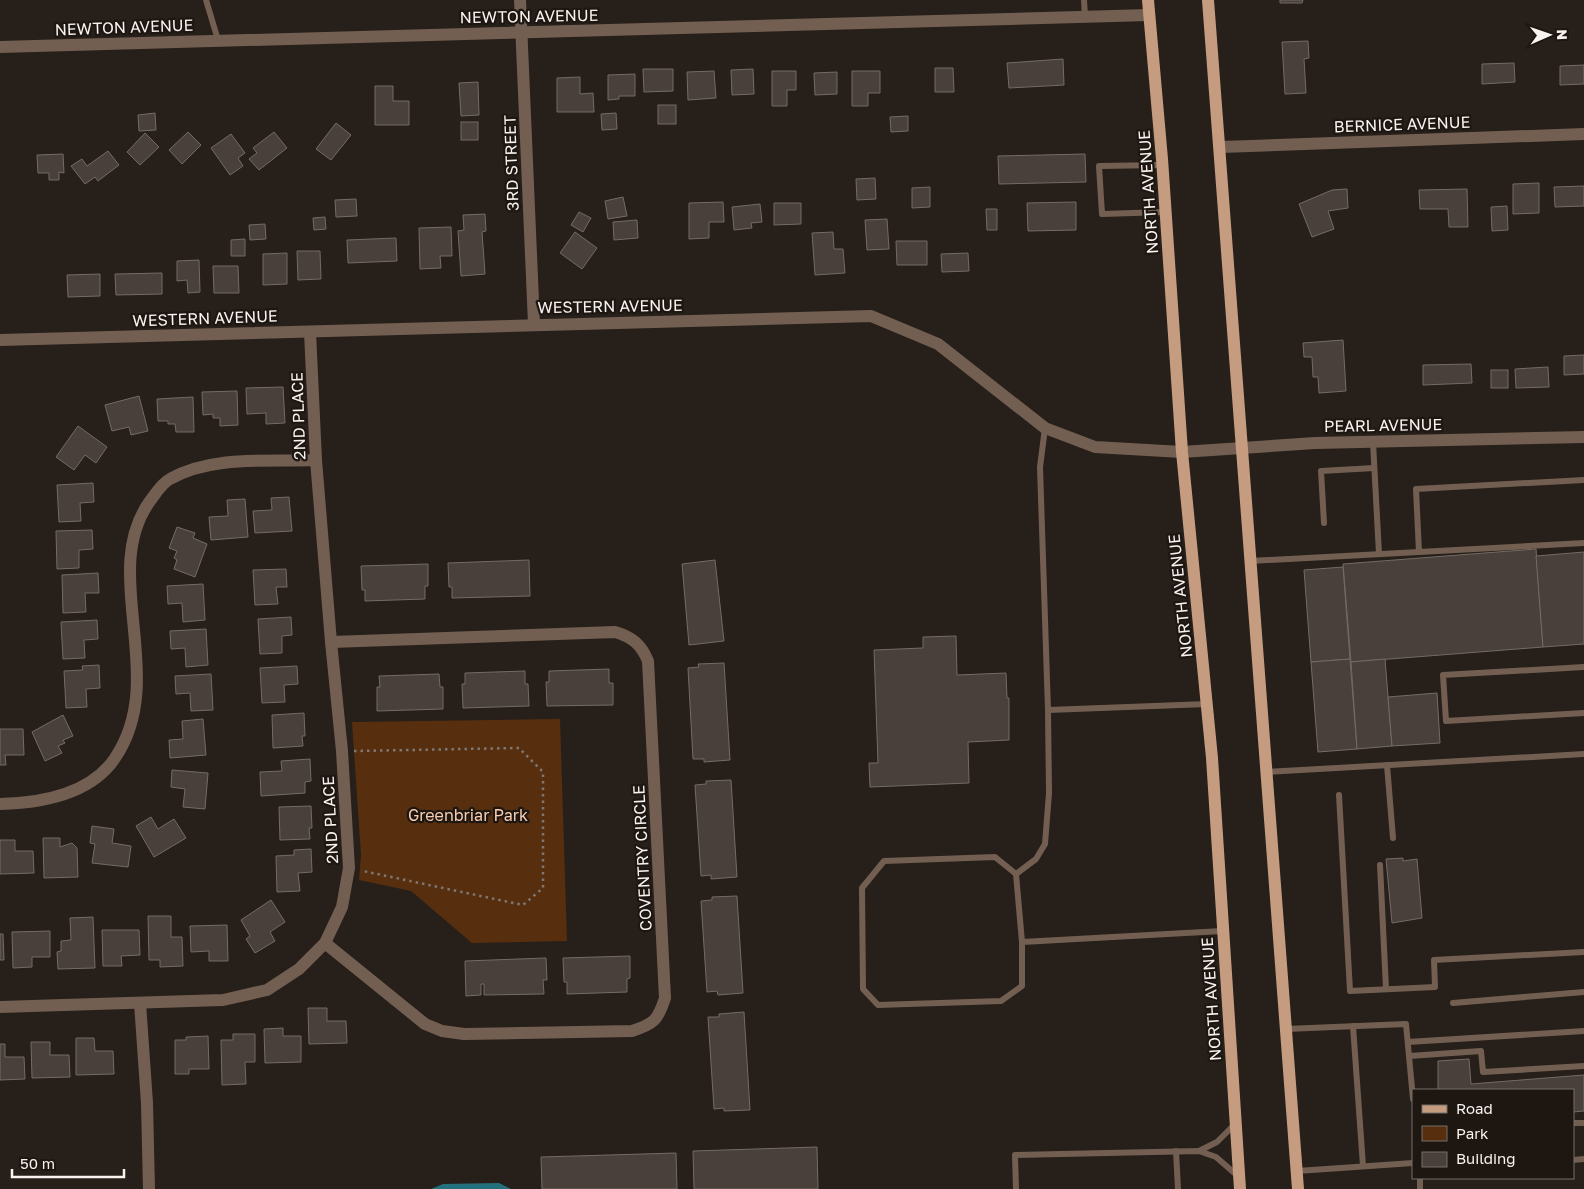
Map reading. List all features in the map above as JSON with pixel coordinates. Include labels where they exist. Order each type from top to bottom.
[{"type":"main road","name":"NORTH AVENUE","points":[[1148,0],[1166,212],[1182,452],[1207,704],[1240,1183]]},
{"type":"main road","points":[[1208,0],[1221,147],[1250,561],[1298,1189]]},
{"type":"street","name":"3RD STREET","points":[[520,0],[534,324]]},
{"type":"street","name":"NEWTON AVENUE","points":[[0,47],[1149,15]]},
{"type":"street","name":"BERNICE AVENUE","points":[[1221,147],[1584,134]]},
{"type":"street","name":"WESTERN AVENUE","points":[[0,340],[871,316],[938,344],[1045,428],[1095,447],[1182,452]]},
{"type":"street","name":"2ND PLACE","points":[[0,1007],[223,1000],[267,990],[299,969],[326,944],[342,908],[349,868],[342,751],[330,642],[316,460],[310,332]]},
{"type":"street","name":"PEARL AVENUE","points":[[1182,452],[1315,443],[1584,437]]},
{"type":"street","points":[[0,804],[50,799],[78,788],[95,779],[110,766],[124,745],[134,717],[138,685],[130,554],[135,529],[146,506],[158,490],[168,480],[188,470],[219,463],[316,460]]},
{"type":"street","name":"COVENTRY CIRCLE","points":[[326,944],[425,1024],[442,1032],[464,1034],[632,1031],[649,1026],[660,1015],[665,998],[648,660],[642,648],[630,636],[615,632],[330,642]]},
{"type":"street","points":[[140,1003],[147,1103],[149,1189]]},
{"type":"lane","points":[[206,0],[218,40]]},
{"type":"lane","points":[[1084,0],[1085,17]]},
{"type":"lane","points":[[1162,164],[1099,166],[1102,214],[1166,212]]},
{"type":"lane","points":[[1016,874],[1036,859],[1045,844],[1048,793],[1048,710],[1040,467],[1045,428]]},
{"type":"lane","points":[[1372,442],[1379,554]]},
{"type":"lane","points":[[1324,523],[1321,471],[1374,468]]},
{"type":"lane","points":[[1419,552],[1416,489],[1584,480]]},
{"type":"lane","points":[[1250,561],[1584,543]]},
{"type":"lane","points":[[1584,667],[1443,675],[1446,721],[1584,713]]},
{"type":"lane","points":[[1048,710],[1207,704]]},
{"type":"lane","points":[[1266,772],[1584,754]]},
{"type":"lane","points":[[1387,765],[1393,838]]},
{"type":"lane","points":[[1339,795],[1350,991],[1435,987],[1434,960],[1584,952]]},
{"type":"lane","points":[[995,857],[1016,874],[1022,942],[1022,986],[1001,1002],[878,1005],[863,989],[862,888],[884,861],[995,857]]},
{"type":"lane","points":[[1380,865],[1386,989]]},
{"type":"lane","points":[[1022,942],[1222,932]]},
{"type":"lane","points":[[1453,1002],[1584,992]]},
{"type":"lane","points":[[1286,1029],[1406,1024],[1412,1089]]},
{"type":"lane","points":[[1353,1026],[1363,1166]]},
{"type":"lane","points":[[1408,1042],[1584,1031]]},
{"type":"lane","points":[[1409,1056],[1481,1051],[1483,1072],[1584,1066]]},
{"type":"lane","points":[[1198,1151],[1217,1142],[1236,1124]]},
{"type":"lane","points":[[1176,1151],[1178,1189]]},
{"type":"lane","points":[[1016,1189],[1016,1155],[1198,1151],[1216,1157],[1240,1183]]},
{"type":"lane","points":[[1297,1171],[1412,1163]]},
{"type":"path","points":[[342,751],[519,748],[543,772],[543,888],[523,905],[349,868]]},
{"type":"green space","name":"Greenbriar Park","points":[[560,719],[567,941],[472,943],[411,891],[359,880],[361,855],[352,722]]},
{"type":"water","points":[[499,1183],[511,1189],[431,1189],[443,1184]]},
{"type":"building","points":[[1280,0],[1303,0],[1302,3],[1280,3]]},
{"type":"building","points":[[1308,41],[1309,58],[1304,59],[1306,93],[1285,94],[1282,42]]},
{"type":"building","points":[[1063,59],[1064,85],[1009,88],[1007,63]]},
{"type":"building","points":[[1514,63],[1515,82],[1482,84],[1482,64]]},
{"type":"building","points":[[1584,65],[1584,84],[1560,85],[1560,66]]},
{"type":"building","points":[[935,68],[953,68],[954,92],[935,92]]},
{"type":"building","points":[[643,69],[673,69],[673,91],[644,92]]},
{"type":"building","points":[[753,69],[754,94],[732,95],[731,70]]},
{"type":"building","points":[[714,71],[716,98],[688,100],[687,72]]},
{"type":"building","points":[[772,71],[796,71],[796,90],[787,90],[787,106],[772,106]]},
{"type":"building","points":[[852,71],[880,71],[880,93],[868,93],[868,106],[852,106]]},
{"type":"building","points":[[837,72],[837,94],[815,95],[814,73]]},
{"type":"building","points":[[635,74],[635,96],[619,96],[619,99],[608,100],[608,75]]},
{"type":"building","points":[[580,77],[580,94],[593,93],[594,112],[557,112],[557,78]]},
{"type":"building","points":[[478,82],[479,115],[461,116],[459,83]]},
{"type":"building","points":[[375,86],[393,86],[393,101],[409,101],[409,125],[375,125]]},
{"type":"building","points":[[658,105],[676,105],[676,124],[658,124]]},
{"type":"building","points":[[155,113],[156,130],[139,131],[138,115]]},
{"type":"building","points":[[616,113],[617,129],[602,130],[601,114]]},
{"type":"building","points":[[908,116],[908,131],[891,132],[890,117]]},
{"type":"building","points":[[461,122],[478,122],[478,140],[461,140]]},
{"type":"building","points":[[336,123],[351,135],[331,160],[316,149]]},
{"type":"building","points":[[188,132],[201,145],[182,164],[169,150]]},
{"type":"building","points":[[274,132],[287,148],[259,170],[249,159],[257,153],[253,148]]},
{"type":"building","points":[[145,133],[159,147],[140,165],[127,152]]},
{"type":"building","points":[[231,134],[245,153],[238,158],[243,166],[230,175],[211,148]]},
{"type":"building","points":[[108,151],[119,165],[98,181],[95,177],[85,184],[71,166],[82,159],[87,166]]},
{"type":"building","points":[[63,154],[64,173],[59,172],[59,180],[49,180],[49,173],[38,173],[37,155]]},
{"type":"building","points":[[1085,154],[1086,182],[999,184],[998,156]]},
{"type":"building","points":[[875,178],[876,199],[857,200],[856,179]]},
{"type":"building","points":[[1539,183],[1539,213],[1513,214],[1513,184]]},
{"type":"building","points":[[1584,186],[1584,206],[1555,207],[1554,187]]},
{"type":"building","points":[[930,187],[930,207],[912,208],[912,188]]},
{"type":"building","points":[[1347,189],[1348,208],[1328,211],[1334,229],[1312,237],[1299,204],[1332,190]]},
{"type":"building","points":[[1467,189],[1468,227],[1449,227],[1448,209],[1420,209],[1419,190]]},
{"type":"building","points":[[623,197],[627,216],[608,219],[605,201]]},
{"type":"building","points":[[356,199],[357,216],[336,217],[335,200]]},
{"type":"building","points":[[723,202],[724,222],[709,222],[709,238],[689,239],[689,203]]},
{"type":"building","points":[[1076,202],[1076,230],[1028,231],[1027,203]]},
{"type":"building","points":[[774,203],[801,203],[801,224],[774,225]]},
{"type":"building","points":[[760,204],[762,222],[751,223],[752,228],[734,230],[732,207]]},
{"type":"building","points":[[1507,206],[1508,230],[1492,231],[1491,207]]},
{"type":"building","points":[[986,209],[997,209],[997,230],[987,230]]},
{"type":"building","points":[[579,212],[591,218],[583,232],[571,225]]},
{"type":"building","points":[[485,214],[486,231],[482,232],[485,274],[461,276],[458,231],[464,230],[463,215]]},
{"type":"building","points":[[325,217],[326,229],[314,230],[313,218]]},
{"type":"building","points":[[887,219],[889,249],[867,250],[865,220]]},
{"type":"building","points":[[637,220],[638,238],[614,240],[613,222]]},
{"type":"building","points":[[265,224],[266,239],[250,240],[249,225]]},
{"type":"building","points":[[451,227],[452,256],[440,256],[441,268],[420,269],[419,228]]},
{"type":"building","points":[[575,232],[597,248],[582,269],[560,253]]},
{"type":"building","points":[[833,232],[834,249],[843,249],[845,273],[815,275],[812,233]]},
{"type":"building","points":[[396,238],[397,261],[348,263],[347,240]]},
{"type":"building","points":[[245,239],[245,256],[231,256],[231,240]]},
{"type":"building","points":[[896,241],[927,241],[927,265],[897,265]]},
{"type":"building","points":[[297,251],[320,251],[321,279],[298,280]]},
{"type":"building","points":[[287,253],[287,284],[263,285],[263,254]]},
{"type":"building","points":[[968,253],[969,271],[942,272],[941,254]]},
{"type":"building","points":[[199,260],[200,292],[188,293],[187,280],[177,281],[177,261]]},
{"type":"building","points":[[213,266],[238,266],[239,293],[214,293]]},
{"type":"building","points":[[162,273],[162,294],[116,295],[115,274]]},
{"type":"building","points":[[100,274],[100,296],[68,297],[67,275]]},
{"type":"building","points":[[1343,340],[1346,391],[1319,393],[1318,377],[1313,377],[1312,357],[1304,357],[1303,343]]},
{"type":"building","points":[[1584,355],[1584,374],[1564,375],[1564,356]]},
{"type":"building","points":[[1471,364],[1472,383],[1423,385],[1423,365]]},
{"type":"building","points":[[1548,367],[1549,387],[1516,388],[1515,369]]},
{"type":"building","points":[[1491,370],[1508,370],[1508,388],[1491,388]]},
{"type":"building","points":[[283,387],[285,423],[266,424],[266,413],[247,414],[246,388]]},
{"type":"building","points":[[237,391],[238,425],[220,426],[220,418],[213,418],[213,414],[203,415],[202,392]]},
{"type":"building","points":[[139,396],[148,431],[131,435],[129,427],[112,431],[105,405]]},
{"type":"building","points":[[193,397],[194,432],[176,432],[175,424],[168,424],[168,421],[158,421],[157,399]]},
{"type":"building","points":[[78,426],[107,447],[96,463],[85,455],[74,470],[56,457]]},
{"type":"building","points":[[93,483],[94,502],[80,503],[81,521],[59,522],[57,485]]},
{"type":"building","points":[[289,497],[292,531],[255,533],[253,511],[272,510],[271,498]]},
{"type":"building","points":[[245,499],[248,537],[211,540],[209,517],[228,516],[227,500]]},
{"type":"building","points":[[177,527],[195,533],[193,538],[207,544],[195,577],[174,569],[177,560],[174,558],[177,551],[169,548]]},
{"type":"building","points":[[92,530],[93,549],[79,550],[79,568],[57,569],[56,531]]},
{"type":"building","points":[[1536,549],[1543,647],[1351,662],[1343,564]]},
{"type":"building","points":[[1584,552],[1584,644],[1543,647],[1536,556]]},
{"type":"building","points":[[529,560],[530,596],[452,598],[452,587],[449,587],[448,563]]},
{"type":"building","points":[[715,560],[724,641],[689,645],[682,564]]},
{"type":"building","points":[[428,564],[428,586],[425,586],[425,599],[365,601],[365,590],[362,590],[361,566]]},
{"type":"building","points":[[1343,567],[1350,659],[1311,662],[1304,570]]},
{"type":"building","points":[[286,569],[287,587],[276,587],[278,604],[255,605],[253,570]]},
{"type":"building","points":[[98,573],[99,593],[85,593],[86,612],[63,613],[62,575]]},
{"type":"building","points":[[203,584],[205,620],[183,622],[182,603],[168,604],[167,586]]},
{"type":"building","points":[[291,617],[292,635],[282,636],[282,653],[260,654],[258,619]]},
{"type":"building","points":[[97,620],[98,639],[84,640],[85,658],[63,659],[61,622]]},
{"type":"building","points":[[206,629],[208,665],[186,667],[185,648],[171,649],[170,631]]},
{"type":"building","points":[[956,636],[957,675],[1006,673],[1007,698],[1009,698],[1009,740],[968,742],[969,783],[870,787],[869,763],[878,763],[874,650],[923,648],[923,637]]},
{"type":"building","points":[[1350,659],[1357,749],[1318,752],[1311,662]]},
{"type":"building","points":[[1385,659],[1392,746],[1357,749],[1351,662]]},
{"type":"building","points":[[724,663],[730,760],[704,762],[704,759],[693,759],[688,668],[699,667],[698,664]]},
{"type":"building","points":[[99,665],[100,688],[86,689],[87,707],[66,708],[64,671],[83,670],[82,666]]},
{"type":"building","points":[[297,666],[298,684],[284,685],[285,702],[262,703],[260,668]]},
{"type":"building","points":[[609,669],[609,683],[613,683],[613,705],[547,706],[546,682],[549,682],[549,671]]},
{"type":"building","points":[[525,671],[525,684],[528,684],[529,706],[463,708],[462,684],[465,684],[465,673]]},
{"type":"building","points":[[211,674],[213,710],[191,711],[190,693],[176,694],[175,676]]},
{"type":"building","points":[[439,674],[440,687],[443,687],[443,709],[377,711],[377,687],[380,687],[379,676]]},
{"type":"building","points":[[1437,693],[1440,743],[1392,746],[1388,697]]},
{"type":"building","points":[[304,713],[305,736],[302,736],[303,746],[273,748],[272,715]]},
{"type":"building","points":[[63,715],[73,736],[63,740],[65,743],[58,746],[62,753],[45,761],[32,732]]},
{"type":"building","points":[[203,719],[206,755],[170,758],[169,740],[183,739],[182,721]]},
{"type":"building","points":[[0,729],[23,729],[24,755],[5,755],[6,765],[0,765]]},
{"type":"building","points":[[310,759],[311,781],[305,782],[305,793],[261,796],[260,772],[282,771],[281,761]]},
{"type":"building","points":[[172,770],[208,773],[205,809],[183,807],[185,789],[171,787]]},
{"type":"building","points":[[731,780],[737,877],[711,879],[711,875],[701,876],[695,785],[706,784],[706,781]]},
{"type":"building","points":[[311,806],[312,828],[309,828],[310,839],[280,840],[279,807]]},
{"type":"building","points":[[151,817],[158,829],[174,819],[186,838],[154,857],[136,826]]},
{"type":"building","points":[[92,826],[114,829],[112,843],[131,846],[128,867],[92,863],[95,844],[90,843]]},
{"type":"building","points":[[43,838],[60,838],[60,847],[72,843],[77,848],[78,877],[44,878]]},
{"type":"building","points":[[0,840],[15,840],[15,851],[33,851],[34,873],[0,874]]},
{"type":"building","points":[[311,849],[312,872],[298,873],[300,891],[277,892],[276,856],[294,855],[294,850]]},
{"type":"building","points":[[1403,858],[1403,861],[1417,859],[1422,918],[1392,923],[1386,859]]},
{"type":"building","points":[[737,896],[743,993],[718,995],[717,991],[707,992],[701,901],[712,900],[712,897]]},
{"type":"building","points":[[271,900],[285,922],[270,932],[275,941],[255,953],[246,939],[250,936],[241,920]]},
{"type":"building","points":[[148,916],[171,916],[171,937],[182,937],[183,966],[160,967],[160,960],[149,960]]},
{"type":"building","points":[[93,917],[95,968],[58,969],[57,952],[61,951],[61,941],[71,940],[70,918]]},
{"type":"building","points":[[227,925],[228,961],[209,961],[209,951],[191,952],[190,926]]},
{"type":"building","points":[[102,930],[139,930],[140,955],[121,956],[122,966],[103,966]]},
{"type":"building","points":[[50,931],[50,957],[32,957],[32,967],[13,968],[12,932]]},
{"type":"building","points":[[0,934],[3,934],[4,960],[0,960]]},
{"type":"building","points":[[630,956],[630,978],[627,979],[627,992],[567,994],[567,982],[564,982],[563,958]]},
{"type":"building","points":[[546,958],[547,980],[543,980],[544,994],[484,995],[484,984],[481,984],[481,995],[466,996],[465,961]]},
{"type":"building","points":[[308,1008],[327,1008],[327,1021],[346,1021],[347,1043],[309,1044]]},
{"type":"building","points":[[744,1012],[750,1110],[724,1111],[724,1108],[714,1109],[708,1017],[719,1017],[719,1014]]},
{"type":"building","points":[[283,1028],[283,1036],[301,1036],[301,1062],[265,1063],[264,1029]]},
{"type":"building","points":[[233,1034],[255,1034],[255,1062],[245,1062],[246,1084],[222,1085],[221,1040],[233,1040]]},
{"type":"building","points":[[208,1036],[209,1069],[189,1069],[189,1074],[175,1074],[175,1040],[186,1040],[186,1037]]},
{"type":"building","points":[[76,1038],[94,1038],[95,1051],[113,1051],[114,1074],[76,1075]]},
{"type":"building","points":[[31,1042],[50,1042],[50,1055],[69,1055],[70,1077],[32,1078]]},
{"type":"building","points":[[0,1044],[5,1044],[5,1057],[24,1057],[25,1079],[0,1080]]},
{"type":"building","points":[[1469,1059],[1471,1084],[1584,1075],[1584,1111],[1574,1112],[1574,1089],[1438,1089],[1438,1061]]},
{"type":"building","points":[[817,1147],[818,1189],[694,1189],[693,1151]]},
{"type":"building","points":[[676,1153],[677,1189],[542,1189],[541,1157]]}]
